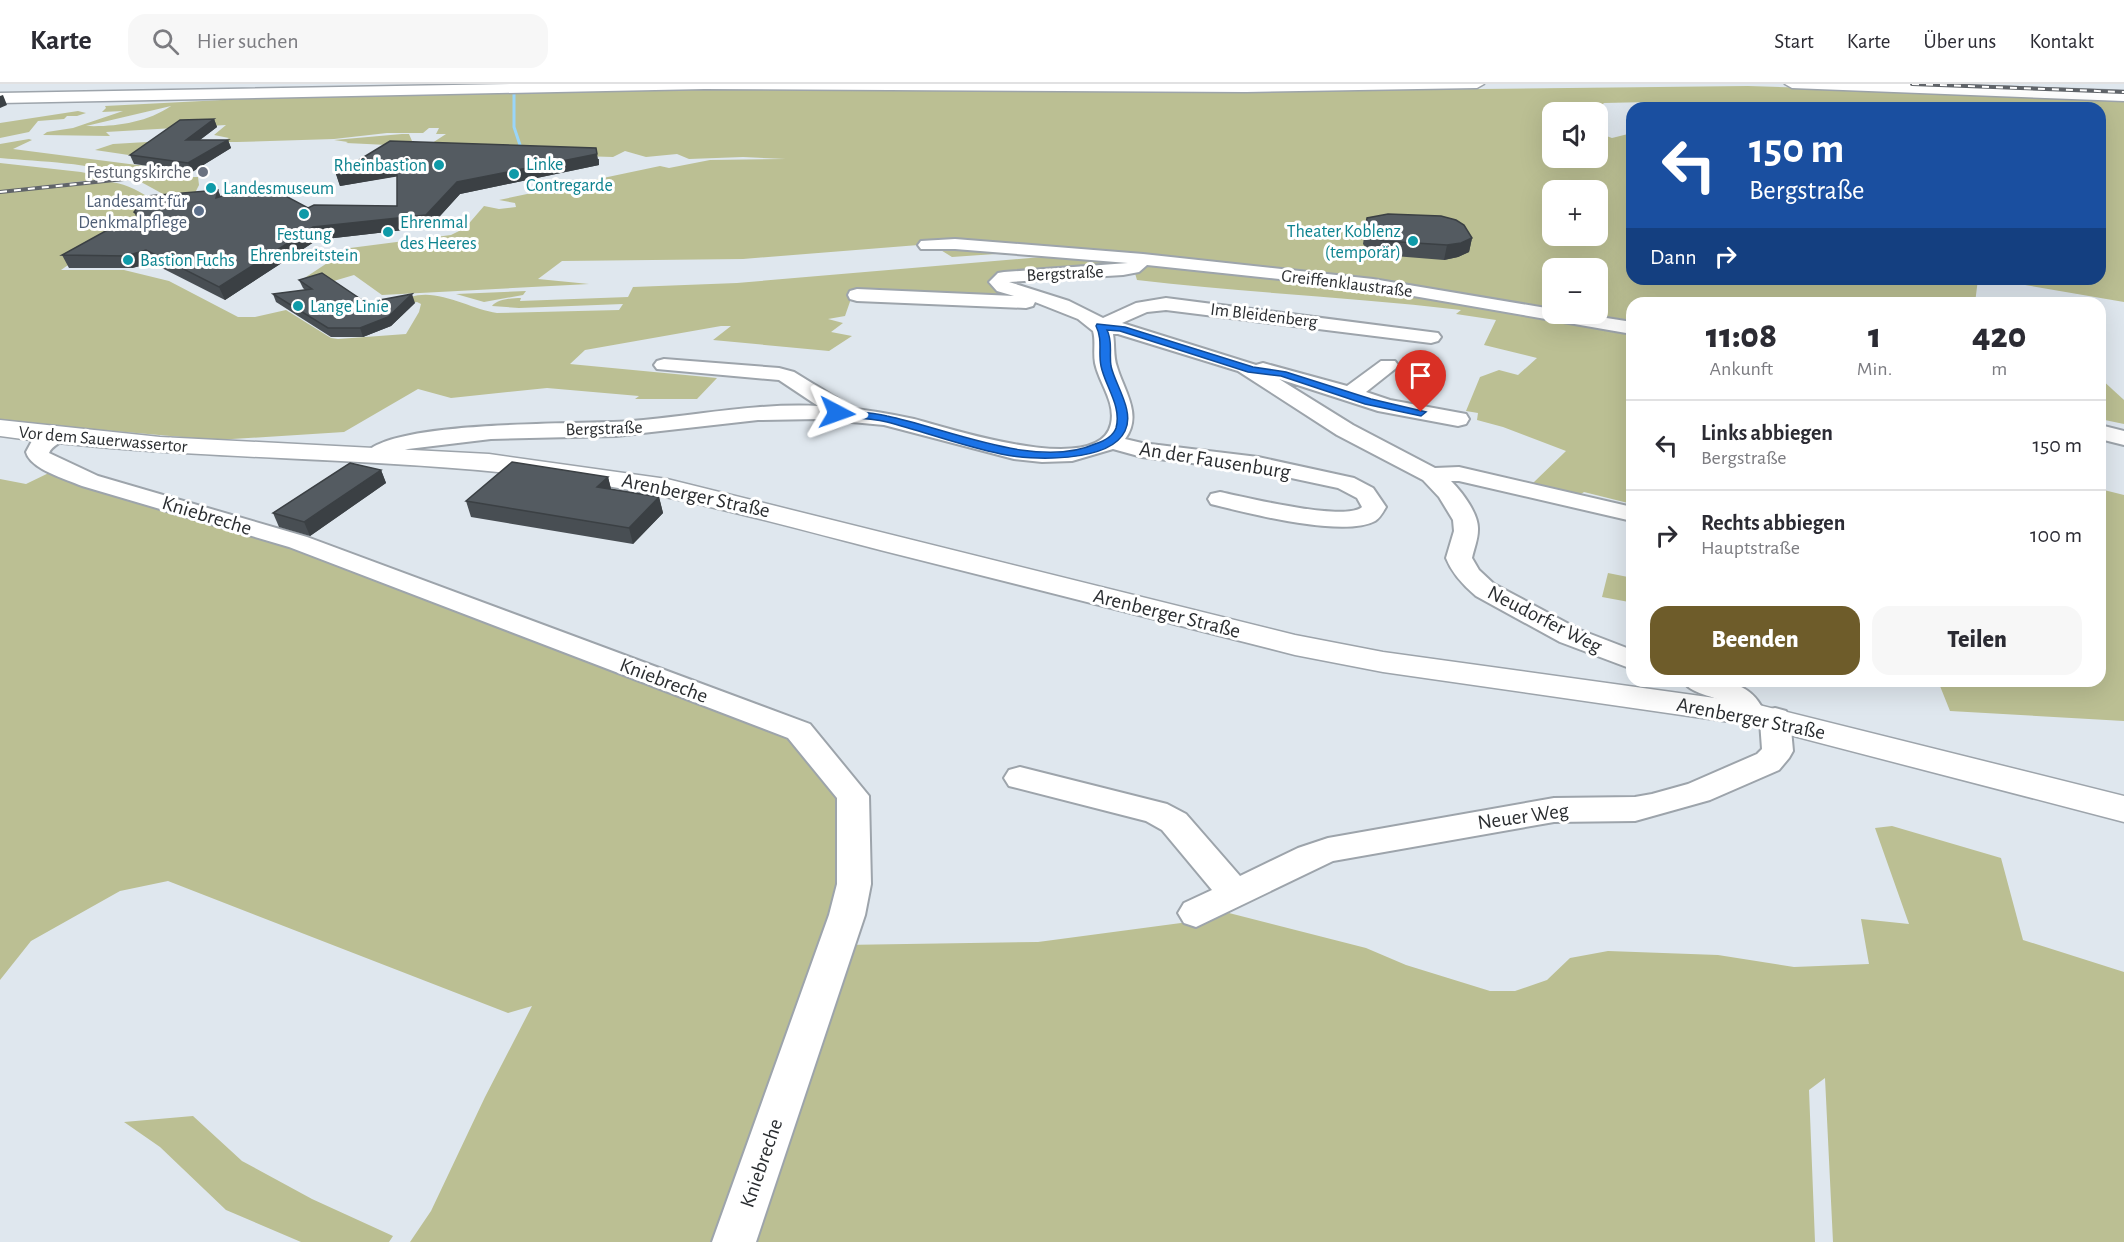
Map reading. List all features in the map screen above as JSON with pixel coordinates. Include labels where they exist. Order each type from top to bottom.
[{"type":"main road","points":[[0,97],[704,85],[1308,87],[1477,84]]},
{"type":"main road","points":[[1792,84],[2124,98]]},
{"type":"main road","points":[[0,97],[403,87],[452,89]]},
{"type":"main road","name":"Vor dem Sauerwassertor","points":[[0,428],[56,436],[207,448]]},
{"type":"main road","name":"Arenberger Straße","points":[[207,448],[375,455],[510,464],[585,473],[667,487],[1230,629],[1353,657],[1763,716],[2124,809]]},
{"type":"street","name":"Greiffenklaustraße","points":[[927,245],[966,244],[1059,252],[1373,284],[1626,327]]},
{"type":"street","points":[[966,244],[963,247],[965,249],[981,256]]},
{"type":"street","name":"Greiffenklaustraße","points":[[949,259],[1059,252]]},
{"type":"street","name":"Bergstraße","points":[[1101,326],[1080,313],[1003,286],[998,282],[1004,277],[1014,276],[1123,270],[1133,268],[1143,260]]},
{"type":"street","name":"Bergstraße","points":[[857,295],[1035,302],[1042,299]]},
{"type":"street","name":"Im Bleidenberg","points":[[1101,326],[1143,307],[1177,304],[1431,337]]},
{"type":"street","points":[[1111,442],[1120,431],[1122,417],[1106,366],[1105,335],[1101,326],[1121,328],[1251,370],[1263,369],[1289,375],[1402,410],[1458,419]]},
{"type":"street","points":[[664,365],[784,375],[833,406],[837,413]]},
{"type":"street","points":[[1349,395],[1388,365]]},
{"type":"street","name":"Neudorfer Weg","points":[[1251,370],[1345,430],[1431,475],[1449,493],[1465,520],[1466,531],[1459,558],[1467,574],[1485,590],[1570,636],[1626,658]]},
{"type":"street","name":"Bergstraße","points":[[375,455],[385,449],[412,442],[502,432],[620,429],[771,412],[837,413],[885,418],[978,446],[1020,453],[1055,455],[1080,453],[1111,442]]},
{"type":"street","points":[[2106,434],[2124,438]]},
{"type":"street","name":"Kniebreche","points":[[56,436],[41,444],[37,452],[38,456],[69,472],[298,542],[800,731],[854,796],[854,884],[847,915],[734,1242]]},
{"type":"street","name":"An der Fausenburg","points":[[1111,442],[1134,449],[1320,472],[1365,493],[1374,507],[1371,513],[1364,517],[1339,519],[1220,499]]},
{"type":"street","name":"Neudorfer Weg","points":[[1431,475],[1459,474],[1626,513]]},
{"type":"street","points":[[1711,687],[1739,699],[1763,716]]},
{"type":"street","name":"Neuer Weg","points":[[1196,913],[1310,857],[1348,845],[1554,810],[1635,809],[1673,801],[1768,762],[1778,751],[1763,716]]},
{"type":"street","points":[[1020,778],[1156,812],[1174,822],[1234,893]]},
{"type":"green space","points":[[1748,86],[1918,91],[2124,102],[2124,302],[2106,299],[2106,297],[2025,285],[2106,285],[2106,102],[1542,102],[1542,168],[1608,168],[1608,137],[1612,138],[1626,134],[1626,285],[1977,285],[1976,297],[1626,297],[1626,325],[1608,322],[1608,258],[1542,258],[1542,310],[1373,283],[1052,250],[952,257],[931,244],[743,259],[562,261],[538,279],[589,284],[382,295],[354,275],[327,283],[303,279],[350,248],[451,235],[465,228],[484,206],[499,209],[516,207],[515,203],[499,200],[660,166],[669,168],[710,160],[786,159],[743,157],[689,159],[677,154],[646,157],[625,151],[613,157],[420,151],[446,134],[436,134],[439,128],[429,128],[423,133],[237,142],[222,142],[229,138],[214,135],[226,125],[106,132],[110,136],[43,135],[47,132],[73,128],[123,111],[102,112],[105,106],[300,96],[646,88],[1301,91]],"holes":[[[171,106],[130,123],[86,126]]]},
{"type":"green space","points":[[78,111],[86,113],[67,116],[64,119],[38,121],[29,132],[0,138],[0,123]]},
{"type":"green space","points":[[409,134],[412,141],[388,145],[346,143],[348,142],[334,140]]},
{"type":"green space","points":[[32,140],[13,149],[168,169],[165,173],[156,174],[154,177],[198,177],[199,185],[188,207],[137,180],[114,172],[66,163],[0,158],[0,144]]},
{"type":"green space","points":[[147,142],[182,144],[169,161],[95,150],[113,144]]},
{"type":"green space","points":[[0,163],[81,172],[109,178],[0,191]]},
{"type":"green space","points":[[106,182],[134,189],[150,198],[146,211],[127,233],[61,270],[124,270],[169,281],[238,317],[255,317],[286,310],[331,338],[338,339],[406,334],[421,304],[417,302],[397,306],[408,298],[420,295],[446,298],[497,313],[619,310],[623,304],[519,308],[492,306],[501,300],[514,298],[521,298],[520,301],[628,297],[633,287],[737,283],[1042,257],[1125,262],[1124,266],[999,275],[990,280],[989,283],[994,288],[1034,300],[853,293],[845,316],[828,319],[843,323],[831,332],[852,336],[829,351],[713,340],[731,326],[721,326],[585,350],[570,364],[717,378],[697,399],[635,399],[639,396],[547,388],[451,398],[418,389],[344,432],[216,440],[0,421],[0,193]]},
{"type":"green space","points":[[1145,264],[1322,283],[1468,302],[1542,315],[1542,324],[1592,324],[1626,330],[1626,502],[1584,492],[1578,496],[1532,484],[1566,451],[1503,427],[1477,420],[1478,413],[1466,411],[1480,377],[1499,370],[1518,375],[1537,358],[1484,345],[1496,320],[1456,314],[1461,310],[1137,280],[1134,270]]},
{"type":"green space","points":[[526,291],[523,295],[484,302],[456,294]]},
{"type":"green space","points":[[2106,384],[2124,400],[2124,424],[2106,420]]},
{"type":"green space","points":[[57,469],[295,547],[791,736],[842,800],[842,945],[1038,942],[1196,921],[1229,913],[1366,948],[1406,965],[1490,991],[1515,991],[1547,980],[1570,958],[1608,951],[1718,955],[1794,967],[1869,964],[1861,919],[1909,924],[1875,828],[1892,826],[2001,858],[2023,940],[2124,972],[2124,1242],[1833,1242],[1825,1078],[1809,1090],[1815,1242],[410,1242],[431,1211],[485,1097],[532,1006],[508,1013],[168,881],[120,891],[31,941],[0,980],[0,479],[26,484]]},
{"type":"green space","points":[[2106,490],[2124,495],[2124,721],[1950,711],[1940,687],[2106,687]]},
{"type":"green space","points":[[1608,573],[1626,577],[1626,601],[1602,597]]},
{"type":"green space","points":[[193,1116],[242,1161],[312,1199],[393,1236],[389,1242],[301,1242],[226,1210],[160,1147],[124,1122]]},
{"type":"building","points":[[214,119],[186,140],[228,140],[188,163],[130,155],[180,120]]},
{"type":"building","points":[[390,141],[596,148],[597,154],[457,182],[426,215],[313,227],[219,287],[146,250],[126,256],[62,255],[111,228],[154,225],[134,212],[147,196],[218,190],[216,198],[250,188],[267,186],[308,208],[314,205],[397,206],[397,164],[336,174]]},
{"type":"building","points":[[1388,214],[1441,216],[1456,220],[1464,225],[1472,238],[1461,243],[1447,245],[1384,241],[1370,236],[1365,230],[1367,218]]},
{"type":"building","points":[[322,273],[377,310],[380,300],[412,294],[388,317],[360,328],[328,328],[273,294],[312,289],[299,280]]},
{"type":"building","points":[[512,462],[608,477],[597,487],[659,497],[629,528],[466,501]]},
{"type":"building","points":[[350,463],[381,470],[304,522],[273,513]]},
{"type":"waterway","points":[[514,91],[514,127],[522,151]]},
{"type":"railway","points":[[1912,84],[2124,92]]},
{"type":"railway","points":[[0,192],[162,175]]},
{"type":"place","name":"Rheinbastion","points":[[439,165]]},
{"type":"place","name":"Festungskirche","points":[[203,172]]},
{"type":"place","name":"Linke Contregarde","points":[[514,174]]},
{"type":"place","name":"Landesmuseum","points":[[211,188]]},
{"type":"place","name":"Landesamt für Denkmalpflege","points":[[199,211]]},
{"type":"place","name":"Festung Ehrenbreitstein","points":[[304,214]]},
{"type":"place","name":"Ehrenmal des Heeres","points":[[388,232]]},
{"type":"place","name":"Theater Koblenz (temporär)","points":[[1413,241]]},
{"type":"place","name":"Bastion Fuchs","points":[[128,260]]},
{"type":"place","name":"Lange Linie","points":[[298,306]]},
{"type":"route","points":[[837,413],[885,418],[1004,452],[1055,455],[1092,450],[1111,442],[1122,425],[1121,408],[1106,366],[1105,335],[1101,326],[1121,328],[1237,363],[1251,370],[1263,369],[1308,380],[1369,402],[1421,412]]}]
